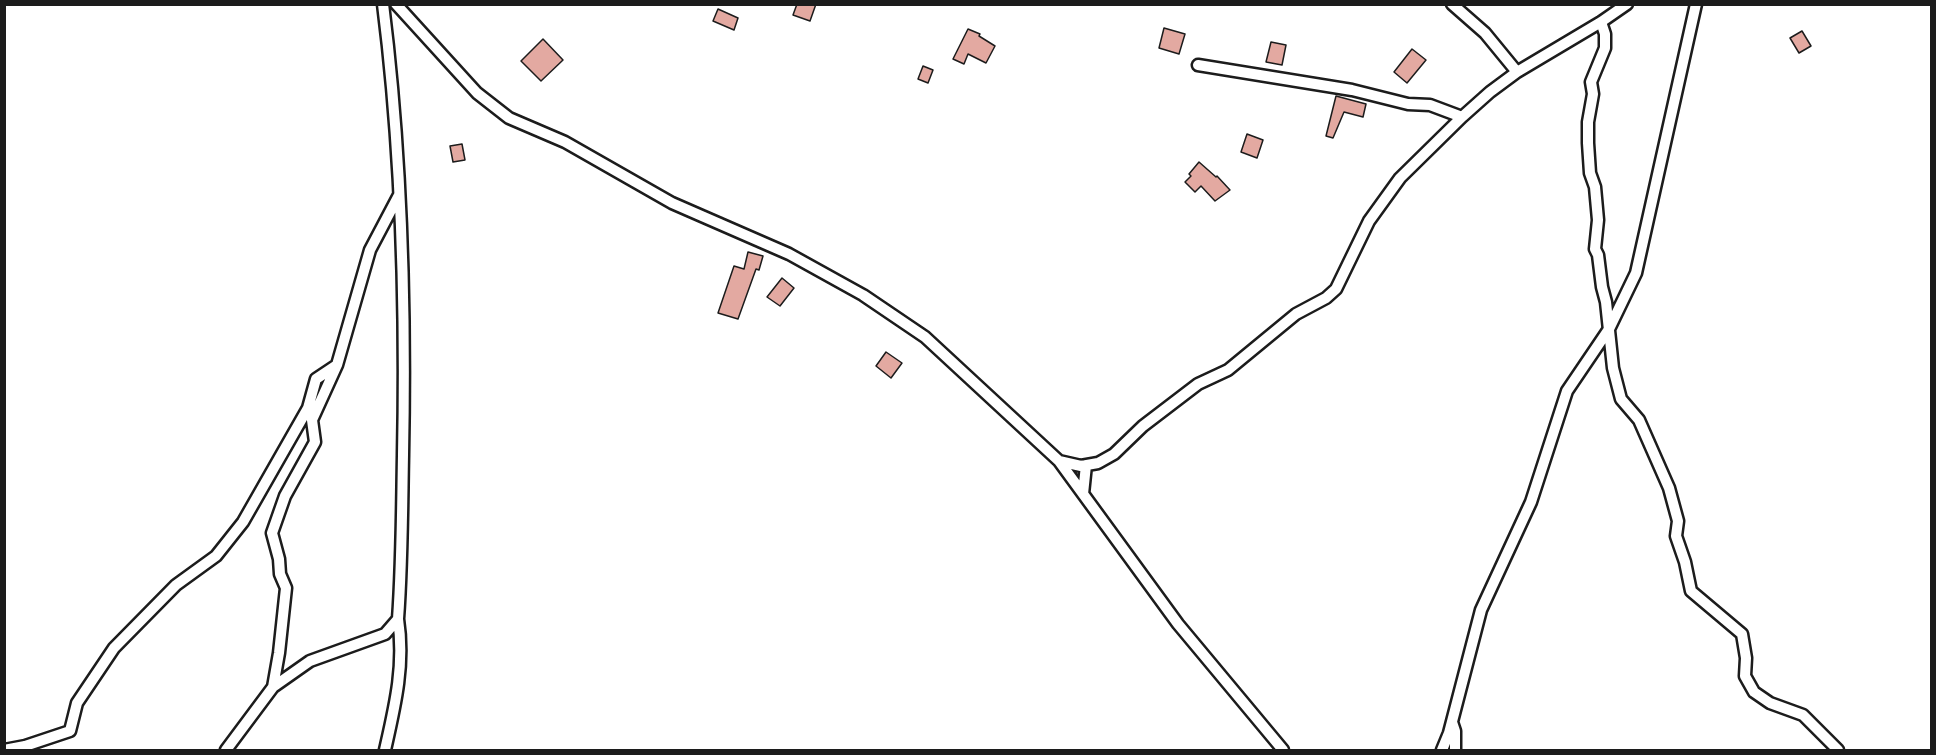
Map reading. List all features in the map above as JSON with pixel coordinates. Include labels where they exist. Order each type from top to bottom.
[{"type":"street","points":[[383,4],[400,192],[405,362],[398,619],[402,643],[401,669],[385,750]]},
{"type":"street","points":[[387,35],[390,17],[396,4],[477,93],[509,118],[565,142],[672,203],[789,254],[863,295],[924,337],[1059,461],[1178,624],[1283,750]]},
{"type":"street","points":[[1452,4],[1485,33],[1517,72]]},
{"type":"street","points":[[1059,461],[1081,466],[1098,463],[1114,454],[1143,426],[1198,384],[1227,370],[1296,314],[1336,290],[1369,221],[1400,178],[1462,117],[1517,72],[1627,4]]},
{"type":"street","points":[[1442,750],[1452,722],[1481,610],[1531,502],[1568,391],[1609,329],[1636,273],[1696,4]]},
{"type":"street","points":[[1601,22],[1605,34],[1605,48],[1592,82],[1593,94],[1588,122],[1590,173],[1595,187],[1598,220],[1595,249],[1598,255],[1613,368],[1621,399],[1639,420],[1670,488],[1678,521],[1676,536],[1685,562],[1691,591],[1742,633],[1746,658],[1745,676],[1754,692],[1770,703],[1803,715],[1838,750]]},
{"type":"street","points":[[1198,65],[1352,90],[1408,104],[1430,105],[1462,117]]},
{"type":"street","points":[[273,687],[286,588],[280,574],[279,559],[272,533],[285,496],[315,442],[312,420],[337,364],[370,250],[400,192]]},
{"type":"street","points":[[4,750],[46,740],[70,730],[77,703],[114,648],[176,585],[216,556],[243,522],[308,408],[316,379],[337,364]]},
{"type":"street","points":[[1083,494],[1086,465]]},
{"type":"street","points":[[226,750],[273,687],[310,662],[385,634],[398,619]]},
{"type":"street","points":[[1452,722],[1455,731],[1455,750]]},
{"type":"building","points":[[797,4],[816,4],[810,21],[793,15]]},
{"type":"building","points":[[718,9],[738,18],[734,30],[713,21]]},
{"type":"building","points":[[1164,28],[1185,34],[1179,54],[1159,48]]},
{"type":"building","points":[[968,29],[980,34],[979,36],[995,46],[986,63],[968,54],[964,64],[953,59]]},
{"type":"building","points":[[1802,31],[1811,46],[1799,53],[1790,38]]},
{"type":"building","points":[[543,39],[563,60],[541,81],[521,61]]},
{"type":"building","points":[[1271,42],[1286,45],[1282,65],[1266,62]]},
{"type":"building","points":[[1412,49],[1426,60],[1407,83],[1394,72]]},
{"type":"building","points":[[923,66],[933,70],[928,83],[918,79]]},
{"type":"building","points":[[1336,96],[1366,104],[1363,117],[1344,112],[1333,138],[1326,136]]},
{"type":"building","points":[[1247,134],[1263,140],[1257,158],[1241,152]]},
{"type":"building","points":[[462,144],[465,160],[453,162],[450,146]]},
{"type":"building","points":[[1199,162],[1230,190],[1215,201],[1201,186],[1195,192],[1185,182]]},
{"type":"building","points":[[748,252],[763,256],[738,319],[718,313],[734,266],[744,269]]},
{"type":"building","points":[[782,278],[794,288],[780,306],[767,297]]},
{"type":"building","points":[[886,352],[902,363],[891,378],[876,366]]}]
